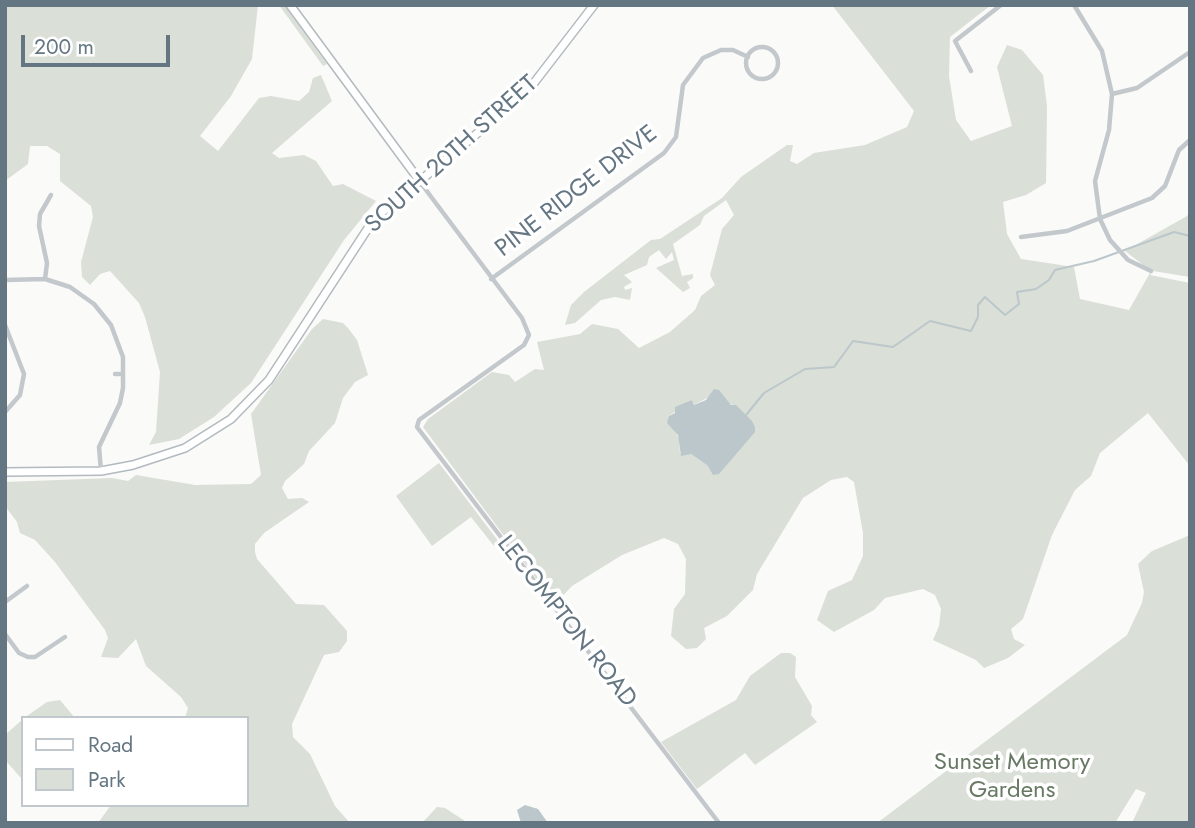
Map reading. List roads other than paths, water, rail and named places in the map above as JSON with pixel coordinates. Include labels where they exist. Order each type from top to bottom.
[{"type":"main road","points":[[290,5],[419,180]]},
{"type":"main road","name":"SOUTH 20TH STREET","points":[[5,472],[101,471],[134,465],[178,451],[207,435],[238,412],[274,374],[370,224],[419,180],[527,92],[594,5]]},
{"type":"street","points":[[971,71],[955,41],[1001,5]]},
{"type":"street","points":[[1074,5],[1102,51],[1112,94],[1110,130],[1095,181],[1100,219],[1119,250],[1139,267],[1151,271]]},
{"type":"street","name":"PINE RIDGE DRIVE","points":[[756,48],[771,50],[778,61],[776,71],[766,79],[757,78],[747,68],[748,57],[756,48]]},
{"type":"street","name":"PINE RIDGE DRIVE","points":[[491,279],[664,153],[676,136],[683,85],[703,58],[721,50],[733,50],[748,57]]},
{"type":"street","points":[[1112,94],[1137,88],[1190,52]]},
{"type":"street","points":[[1021,237],[1067,231],[1158,193],[1165,186],[1179,150],[1190,140]]},
{"type":"street","points":[[419,180],[491,279]]},
{"type":"street","points":[[45,279],[47,263],[39,226],[40,214],[51,195]]},
{"type":"street","points":[[7,281],[45,279],[70,287],[103,314],[120,345],[123,374],[120,403],[99,447],[101,471]]},
{"type":"street","name":"LECOMPTON ROAD","points":[[491,279],[529,329],[529,335],[524,345],[419,420],[417,427],[719,823]]},
{"type":"street","points":[[5,325],[24,374],[18,405],[5,412]]},
{"type":"street","points":[[115,373],[123,374]]},
{"type":"street","points":[[5,602],[27,586]]},
{"type":"street","points":[[5,634],[19,653],[28,657],[35,657],[65,637]]},
{"type":"waterway","points":[[746,415],[764,393],[805,369],[834,367],[853,341],[893,347],[930,321],[971,331],[978,317],[978,305],[985,297],[1005,315],[1019,304],[1017,292],[1036,289],[1049,280],[1055,270],[1094,261],[1174,232],[1190,236]]},
{"type":"park label","name":"Sunset Memory Gardens","points":[[1012,777]]}]
